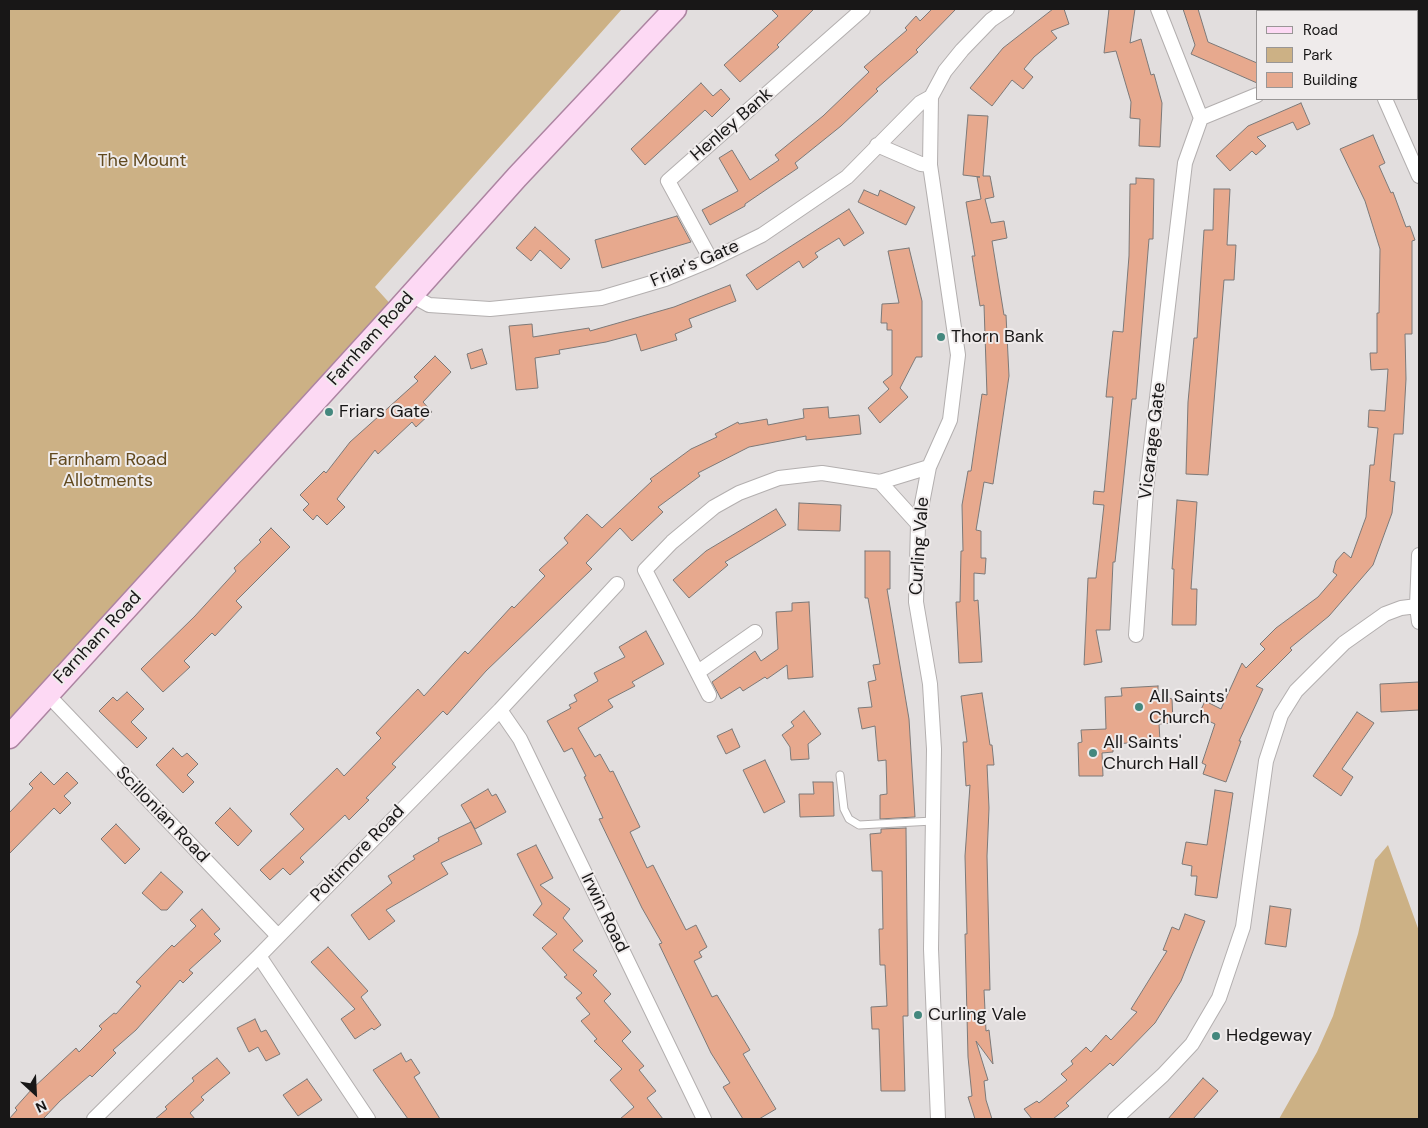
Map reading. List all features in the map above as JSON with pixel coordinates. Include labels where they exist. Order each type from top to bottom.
[{"type":"main road","name":"Farnham Road","points":[[9,738],[517,176],[675,9]]},
{"type":"street","name":"Henley Bank","points":[[711,260],[668,180],[863,9]]},
{"type":"street","name":"Curling Vale","points":[[938,1119],[931,949],[934,749],[930,684],[916,602],[918,524],[929,466],[950,420],[958,355],[930,165],[931,97],[945,72],[962,50],[991,20],[1006,9]]},
{"type":"street","points":[[1158,9],[1201,118],[1256,95]]},
{"type":"street","name":"Friar's Gate","points":[[411,295],[429,305],[490,309],[602,298],[665,279],[711,260],[762,235],[848,177],[920,103],[931,97]]},
{"type":"street","points":[[1385,100],[1419,176]]},
{"type":"street","name":"Vicarage Gate","points":[[1136,635],[1146,490],[1185,164],[1201,118]]},
{"type":"street","points":[[877,146],[921,164],[930,165]]},
{"type":"street","points":[[709,695],[646,570],[672,542],[714,507],[739,493],[779,478],[822,473],[880,482],[929,466]]},
{"type":"street","points":[[880,482],[918,524]]},
{"type":"street","points":[[1419,555],[1417,606],[1419,622]]},
{"type":"street","name":"Poltimore Road","points":[[94,1119],[259,956],[500,710],[617,584]]},
{"type":"street","points":[[1115,1119],[1163,1075],[1192,1044],[1219,998],[1243,928],[1266,761],[1281,715],[1296,690],[1344,643],[1385,614],[1401,608],[1417,606]]},
{"type":"street","points":[[698,672],[755,632]]},
{"type":"street","name":"Scillonian Road","points":[[47,694],[278,936]]},
{"type":"street","name":"Irwin Road","points":[[500,710],[520,739],[704,1119]]},
{"type":"street","points":[[259,956],[368,1119]]},
{"type":"lane","points":[[840,774],[844,809],[849,819],[859,825],[933,821]]},
{"type":"green space","name":"The Mount","points":[[9,9],[622,9],[375,287],[394,308],[9,723]]},
{"type":"green space","points":[[1388,845],[1419,931],[1419,1119],[1279,1119],[1317,1052],[1333,1016],[1358,934],[1375,860]]},
{"type":"building","points":[[771,9],[814,9],[777,45],[779,47],[740,82],[724,65],[778,16]]},
{"type":"building","points":[[932,9],[956,9],[916,50],[918,52],[876,89],[878,91],[841,126],[795,163],[798,168],[745,204],[745,206],[710,225],[702,210],[738,191],[719,158],[732,150],[750,180],[779,160],[775,155],[823,116],[869,72],[864,67],[907,30],[905,28],[916,16],[920,21]]},
{"type":"building","points":[[1053,9],[1064,9],[1069,24],[1051,31],[1057,38],[1034,57],[1024,69],[1033,77],[1023,89],[1012,80],[992,106],[970,88],[1003,48]]},
{"type":"building","points":[[1109,9],[1135,9],[1130,43],[1141,39],[1151,75],[1154,74],[1162,103],[1160,147],[1139,146],[1140,119],[1130,118],[1131,102],[1116,51],[1104,53]]},
{"type":"building","points":[[1183,9],[1198,9],[1208,42],[1256,63],[1256,83],[1191,54],[1195,45]]},
{"type":"building","points":[[701,83],[713,96],[721,89],[730,99],[712,117],[705,110],[645,165],[631,149]]},
{"type":"building","points":[[1301,103],[1310,124],[1297,130],[1293,122],[1257,137],[1266,146],[1256,155],[1252,151],[1230,171],[1216,156],[1248,126]]},
{"type":"building","points":[[968,115],[988,116],[983,176],[990,176],[994,197],[985,199],[991,223],[1004,221],[1007,238],[992,241],[1004,315],[1006,315],[1009,376],[993,484],[984,482],[976,530],[981,531],[981,558],[986,558],[985,574],[974,573],[974,601],[978,600],[982,662],[959,663],[956,602],[960,602],[961,551],[963,551],[962,505],[968,471],[971,471],[982,394],[987,395],[984,305],[980,306],[972,256],[975,256],[966,202],[981,199],[977,177],[980,177],[963,175]]},
{"type":"building","points":[[1373,135],[1385,163],[1379,166],[1391,193],[1393,192],[1406,227],[1410,226],[1415,240],[1412,241],[1412,334],[1405,334],[1406,379],[1403,434],[1394,434],[1390,481],[1395,482],[1392,513],[1373,565],[1329,616],[1290,648],[1292,650],[1256,686],[1263,689],[1239,741],[1241,741],[1226,782],[1203,774],[1206,765],[1202,763],[1215,724],[1198,716],[1205,701],[1221,709],[1242,663],[1246,668],[1265,649],[1260,644],[1276,628],[1318,597],[1337,575],[1333,572],[1336,561],[1344,552],[1351,558],[1366,517],[1370,465],[1374,465],[1378,428],[1368,427],[1369,410],[1385,411],[1388,369],[1371,370],[1370,353],[1377,353],[1380,249],[1365,201],[1340,149]]},
{"type":"building","points":[[1136,178],[1154,179],[1153,239],[1149,239],[1136,399],[1132,399],[1115,562],[1113,562],[1110,630],[1096,630],[1102,662],[1084,665],[1088,578],[1096,578],[1104,505],[1093,504],[1094,491],[1104,492],[1113,397],[1106,397],[1108,377],[1113,331],[1123,332],[1129,256],[1130,184],[1136,184]]},
{"type":"building","points":[[1214,189],[1230,189],[1227,245],[1236,245],[1234,280],[1224,280],[1208,475],[1186,474],[1188,402],[1194,338],[1197,338],[1204,230],[1213,230]]},
{"type":"building","points":[[864,190],[878,196],[880,190],[915,207],[906,225],[858,202]]},
{"type":"building","points":[[849,209],[864,233],[844,246],[839,238],[815,253],[818,257],[803,268],[799,261],[757,290],[746,275]]},
{"type":"building","points":[[677,216],[691,242],[602,268],[595,240]]},
{"type":"building","points":[[535,227],[570,259],[561,269],[540,250],[531,261],[516,248]]},
{"type":"building","points":[[909,248],[922,301],[922,357],[916,357],[900,388],[908,397],[880,423],[868,408],[889,389],[883,382],[892,375],[892,330],[887,330],[887,323],[881,323],[882,304],[899,303],[888,251]]},
{"type":"building","points":[[730,285],[736,301],[689,319],[692,327],[675,334],[677,340],[641,351],[636,334],[606,342],[559,350],[560,354],[535,358],[538,388],[516,390],[509,326],[532,324],[533,337],[589,328],[590,331],[674,307]]},
{"type":"building","points":[[482,349],[487,364],[471,369],[467,354]]},
{"type":"building","points":[[435,356],[451,372],[423,402],[432,412],[416,427],[412,422],[378,454],[375,450],[337,499],[345,507],[327,525],[317,515],[313,520],[303,510],[309,504],[300,495],[324,471],[326,473],[350,442],[418,381],[414,377]]},
{"type":"building","points":[[828,407],[829,418],[859,415],[861,434],[806,440],[806,436],[749,447],[698,473],[700,476],[658,507],[663,512],[632,541],[620,528],[586,563],[592,569],[486,671],[447,715],[443,711],[392,764],[396,767],[366,798],[369,800],[349,820],[345,815],[300,858],[304,862],[290,875],[283,868],[270,880],[260,870],[304,829],[290,814],[337,768],[344,776],[381,738],[376,733],[418,689],[424,696],[465,651],[468,654],[512,606],[514,608],[545,576],[539,570],[568,543],[564,538],[587,514],[602,528],[652,481],[650,479],[691,449],[717,437],[715,434],[738,422],[739,424],[767,419],[768,425],[804,418],[803,409]]},
{"type":"building","points":[[1177,500],[1197,502],[1191,589],[1197,589],[1196,625],[1172,625],[1174,569],[1172,569]]},
{"type":"building","points":[[799,503],[841,505],[840,531],[798,530]]},
{"type":"building","points":[[776,509],[786,525],[725,562],[728,565],[689,598],[673,580],[706,551]]},
{"type":"building","points":[[271,528],[290,547],[236,601],[242,607],[215,636],[212,633],[184,661],[190,667],[163,692],[141,669],[195,616],[236,571],[234,568],[261,542],[259,540]]},
{"type":"building","points":[[865,551],[890,551],[890,589],[887,589],[909,719],[915,817],[880,819],[880,795],[887,794],[886,760],[878,761],[875,726],[862,729],[858,708],[872,707],[868,682],[876,680],[873,665],[880,664],[868,598],[865,598]]},
{"type":"building","points":[[809,602],[813,677],[788,679],[787,665],[767,679],[765,677],[743,691],[740,687],[721,699],[712,682],[755,651],[761,661],[778,649],[776,612],[792,611],[792,603]]},
{"type":"building","points":[[646,631],[664,664],[632,682],[635,686],[608,700],[613,707],[578,728],[595,757],[600,754],[610,772],[613,771],[640,827],[630,832],[647,868],[653,865],[686,930],[696,925],[707,947],[699,952],[702,957],[694,961],[712,997],[717,995],[750,1050],[743,1054],[776,1109],[759,1119],[743,1119],[723,1087],[730,1083],[711,1053],[659,944],[662,943],[642,908],[599,819],[603,818],[584,777],[586,776],[572,748],[564,752],[547,721],[571,708],[569,705],[577,701],[574,695],[598,681],[594,673],[625,657],[619,647]]},
{"type":"building","points":[[1419,682],[1419,710],[1381,712],[1380,684]]},
{"type":"building","name":"All Saints' Church","points":[[1158,686],[1158,694],[1172,699],[1173,723],[1159,724],[1160,741],[1113,744],[1113,752],[1102,753],[1103,776],[1079,776],[1078,743],[1082,742],[1081,730],[1106,729],[1105,697],[1122,696],[1121,688]]},
{"type":"building","points":[[127,692],[144,709],[131,722],[147,738],[137,748],[99,711],[113,697],[117,701]]},
{"type":"building","points":[[982,693],[994,765],[987,765],[990,990],[984,990],[986,1031],[989,1030],[993,1064],[976,1041],[988,1080],[984,1081],[986,1100],[992,1119],[975,1119],[968,1097],[972,1096],[968,1057],[965,856],[970,785],[966,786],[963,742],[967,742],[961,696]]},
{"type":"building","points":[[804,711],[821,734],[808,744],[809,759],[791,760],[790,747],[782,735],[794,726],[791,722]]},
{"type":"building","points":[[1357,712],[1374,723],[1342,769],[1353,777],[1341,796],[1313,776]]},
{"type":"building","points":[[732,729],[740,747],[726,754],[717,736]]},
{"type":"building","points":[[173,748],[182,757],[187,753],[198,764],[187,775],[194,782],[183,793],[156,765]]},
{"type":"building","points":[[765,760],[785,802],[764,813],[743,770]]},
{"type":"building","points":[[41,772],[54,785],[67,772],[78,783],[64,796],[71,803],[60,814],[54,808],[9,854],[9,813],[33,788],[29,784]]},
{"type":"building","points":[[813,782],[833,782],[834,816],[800,817],[799,794],[814,794]]},
{"type":"building","points":[[488,789],[492,796],[496,794],[506,812],[475,829],[461,805]]},
{"type":"building","points":[[1215,790],[1233,793],[1217,898],[1195,895],[1197,876],[1191,876],[1192,866],[1182,864],[1186,842],[1207,845]]},
{"type":"building","points":[[230,808],[252,831],[238,846],[215,823]]},
{"type":"building","points":[[471,822],[482,844],[441,863],[448,874],[386,910],[395,921],[369,940],[351,915],[392,883],[388,876],[415,859],[413,856],[439,841],[438,838]]},
{"type":"building","points":[[116,824],[140,849],[125,864],[101,839]]},
{"type":"building","points":[[906,828],[908,1016],[903,1016],[905,1091],[881,1091],[879,1029],[872,1029],[871,1007],[887,1006],[885,965],[880,965],[879,929],[883,929],[882,871],[872,871],[870,834],[881,833],[881,829]]},
{"type":"building","points":[[536,845],[553,878],[540,885],[570,909],[563,918],[583,941],[573,950],[597,971],[593,975],[611,994],[604,1001],[631,1032],[622,1041],[644,1066],[639,1070],[656,1091],[647,1098],[663,1119],[620,1119],[634,1107],[610,1080],[622,1069],[594,1041],[597,1039],[581,1021],[590,1014],[576,998],[582,993],[564,977],[567,975],[542,948],[557,934],[533,915],[542,904],[517,854]]},
{"type":"building","points":[[161,872],[183,892],[167,910],[161,910],[142,893]]},
{"type":"building","points":[[1270,906],[1291,909],[1286,947],[1265,944]]},
{"type":"building","points":[[202,909],[220,929],[214,934],[221,941],[189,970],[193,973],[183,983],[180,980],[136,1030],[113,1050],[116,1053],[92,1077],[90,1075],[60,1101],[43,1119],[9,1119],[17,1110],[15,1108],[32,1089],[76,1048],[79,1052],[102,1029],[99,1026],[114,1013],[116,1014],[141,986],[136,982],[172,945],[174,947],[196,926],[190,920]]},
{"type":"building","points":[[1185,914],[1205,921],[1181,981],[1155,1023],[1113,1066],[1110,1063],[1066,1103],[1069,1106],[1053,1119],[1032,1119],[1024,1109],[1037,1101],[1039,1103],[1067,1080],[1061,1074],[1073,1064],[1071,1061],[1086,1047],[1091,1052],[1106,1035],[1111,1040],[1137,1012],[1131,1009],[1167,951],[1163,950],[1172,927],[1179,930]]},
{"type":"building","points":[[328,947],[368,991],[361,997],[381,1025],[374,1030],[372,1028],[355,1039],[341,1019],[355,1009],[311,962]]},
{"type":"building","points":[[255,1019],[261,1032],[266,1030],[280,1054],[266,1061],[258,1047],[249,1052],[237,1028]]},
{"type":"building","points":[[401,1053],[406,1062],[411,1059],[420,1073],[414,1077],[440,1119],[408,1119],[373,1070]]},
{"type":"building","points":[[217,1058],[230,1073],[201,1097],[204,1100],[190,1113],[195,1119],[155,1119],[167,1109],[165,1107],[194,1081],[192,1078]]},
{"type":"building","points":[[1203,1078],[1218,1091],[1193,1119],[1168,1119]]},
{"type":"building","points":[[307,1079],[322,1100],[298,1116],[283,1095]]},
{"type":"place","name":"Thorn Bank","points":[[941,337]]},
{"type":"place","name":"Friars Gate","points":[[329,412]]},
{"type":"place","name":"All Saints' Church","points":[[1139,707]]},
{"type":"place","name":"All Saints' Church Hall","points":[[1093,753]]},
{"type":"place","name":"Curling Vale","points":[[918,1015]]},
{"type":"place","name":"Hedgeway","points":[[1216,1036]]},
{"type":"park label","name":"Farnham Road Allotments","points":[[108,470]]}]
